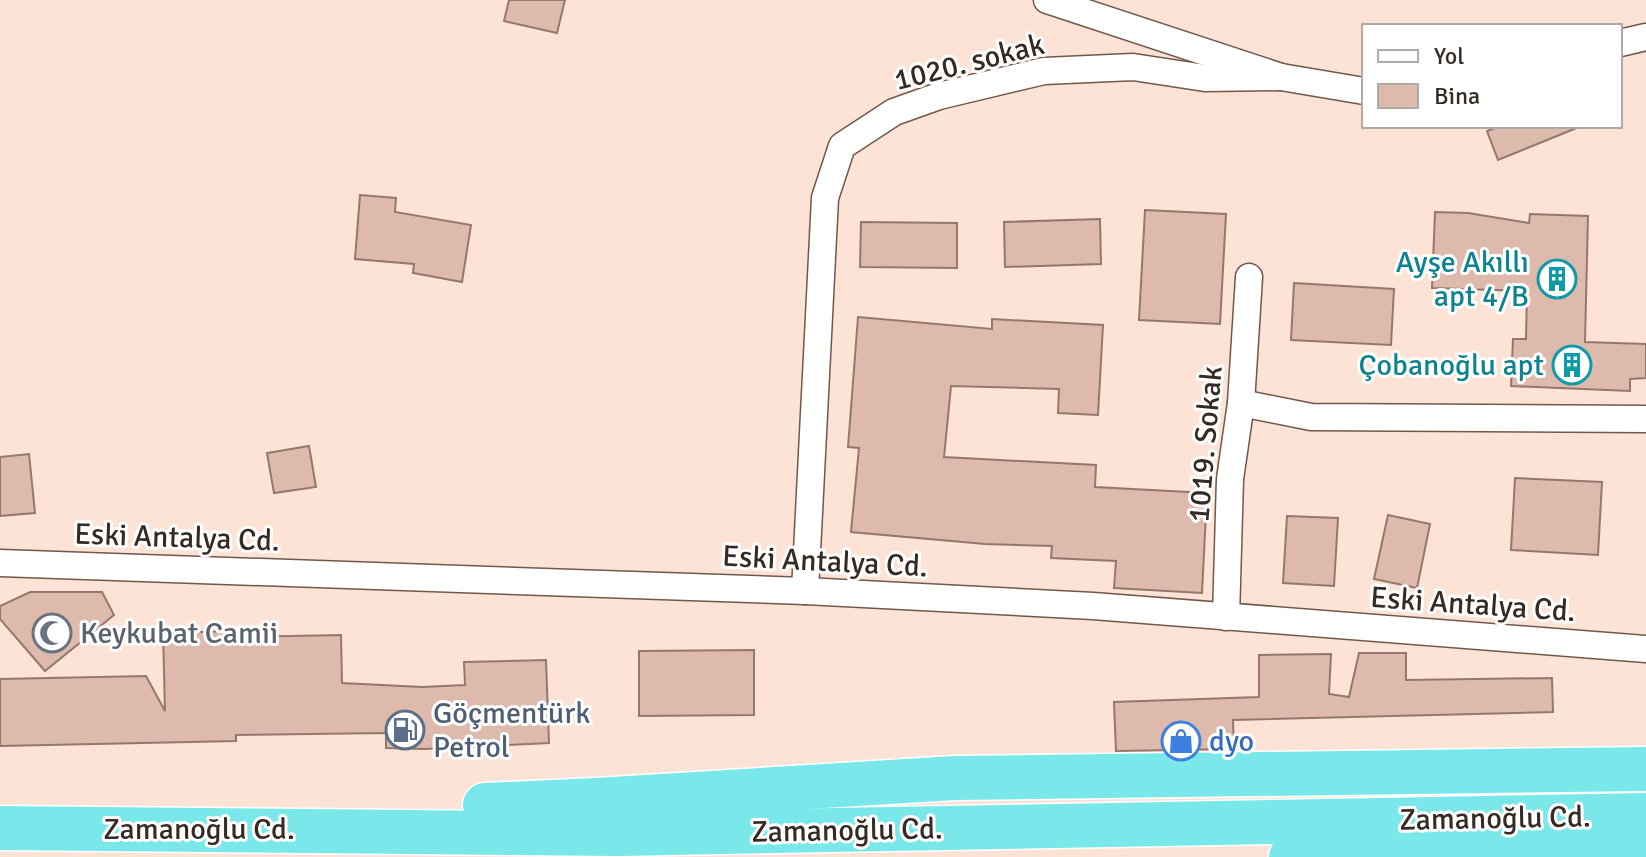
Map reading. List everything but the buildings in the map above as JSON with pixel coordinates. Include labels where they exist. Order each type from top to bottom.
[{"type":"highway","points":[[303,829],[415,807],[596,800],[955,778],[1646,769]]},
{"type":"highway","name":"Zamanoğlu Cd.","points":[[0,828],[620,834],[1646,815]]},
{"type":"highway","name":"Zamanoğlu Cd.","points":[[1291,857],[1646,854]]},
{"type":"street","points":[[1047,0],[1281,77],[1362,91]]},
{"type":"street","points":[[1622,43],[1646,37]]},
{"type":"street","name":"1020. sokak","points":[[805,591],[825,198],[842,146],[894,112],[939,96],[1044,71],[1133,67],[1205,78],[1281,77]]},
{"type":"street","name":"1019. Sokak","points":[[1226,617],[1230,479],[1241,403],[1249,277]]},
{"type":"street","points":[[1241,403],[1311,417],[1646,419]]},
{"type":"street","name":"Eski Antalya Cd.","points":[[0,563],[805,591],[1093,606],[1646,649]]},
{"type":"place","name":"Ayşe Akıllı apt 4/B","points":[[1557,279]]},
{"type":"place","name":"Çobanoğlu apt","points":[[1572,365]]},
{"type":"place","name":"Keykubat Camii","points":[[52,633]]},
{"type":"place","name":"Göçmentürk Petrol","points":[[405,730]]},
{"type":"place","name":"dyo","points":[[1181,741]]}]
